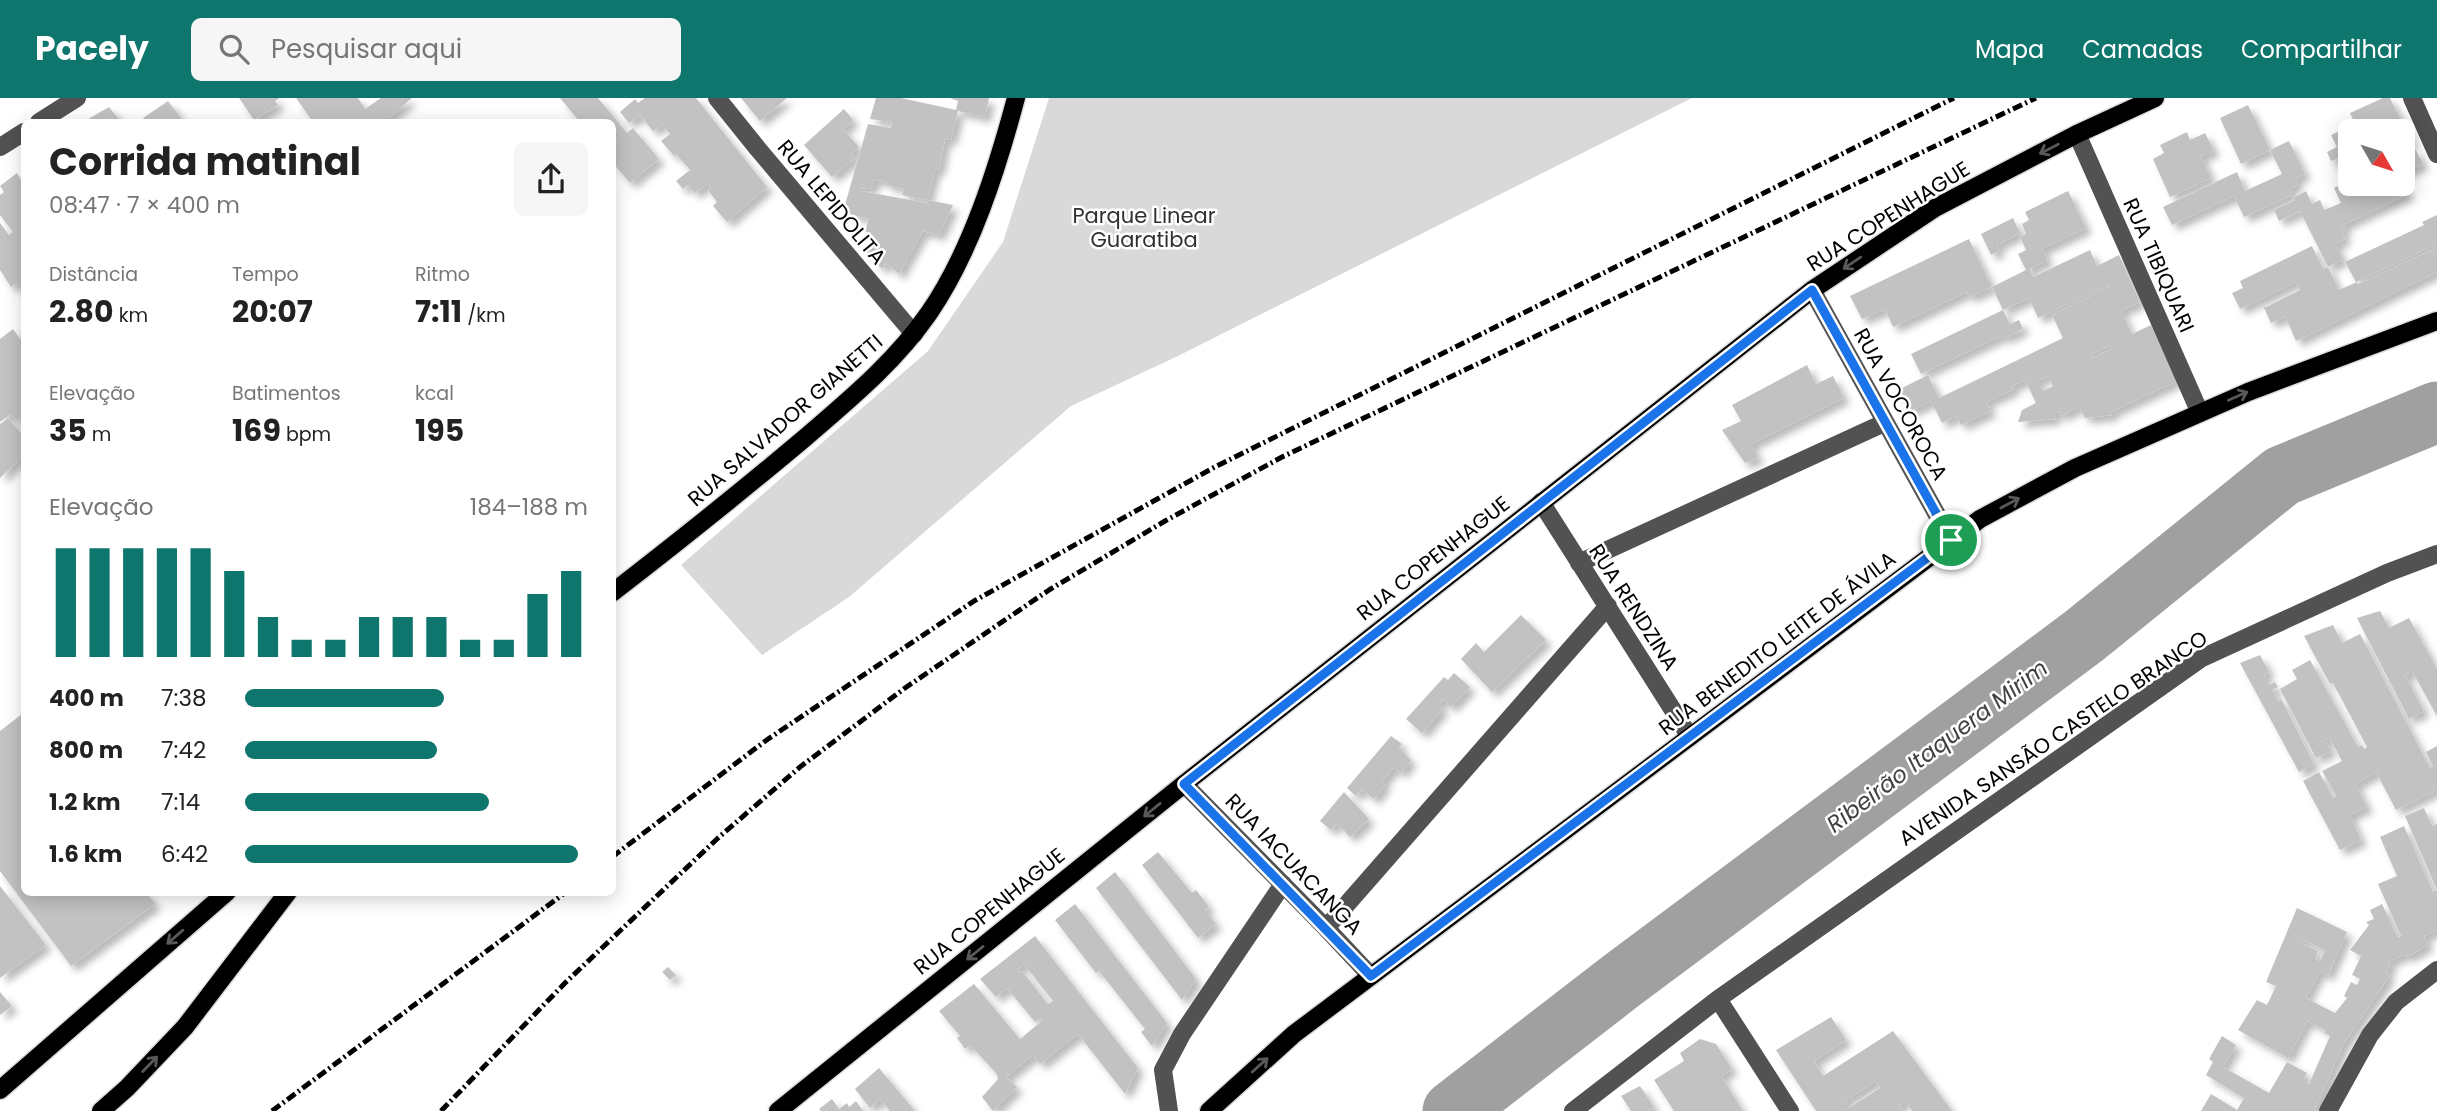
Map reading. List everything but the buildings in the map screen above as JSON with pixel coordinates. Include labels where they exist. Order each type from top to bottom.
[{"type":"main road","name":"RUA SALVADOR GIANETTI","points":[[616,590],[741,491],[853,397],[890,362],[914,334],[950,277],[978,213],[1007,132],[1016,98]]},
{"type":"main road","name":"RUA COPENHAGUE","points":[[778,1111],[1184,784],[1812,290],[1935,208],[2077,134],[2155,98]]},
{"type":"main road","name":"RUA BENEDITO LEITE DE ÁVILA","points":[[1209,1111],[1294,1034],[1980,519],[2075,468],[2248,392],[2437,321]]},
{"type":"main road","points":[[0,1090],[222,896]]},
{"type":"main road","points":[[101,1111],[127,1088],[185,1027],[285,896]]},
{"type":"street","points":[[44,119],[77,98]]},
{"type":"street","name":"RUA LEPIDOLITA","points":[[717,98],[914,334]]},
{"type":"street","points":[[2412,98],[2437,154]]},
{"type":"street","points":[[2,142],[21,133]]},
{"type":"street","name":"RUA TIBIQUARI","points":[[2077,134],[2200,413]]},
{"type":"street","name":"RUA VOCOROCA","points":[[1812,290],[1951,540]]},
{"type":"street","points":[[1579,563],[1884,423]]},
{"type":"street","name":"RUA RENDZINA","points":[[1541,502],[1690,737]]},
{"type":"street","name":"AVENIDA SANSÃO CASTELO BRANCO","points":[[1573,1111],[1718,999],[2202,658],[2387,573],[2437,554]]},
{"type":"street","points":[[1326,928],[1608,606]]},
{"type":"street","name":"RUA IACUACANGA","points":[[1184,784],[1371,976]]},
{"type":"street","points":[[1169,1111],[1163,1070],[1182,1034],[1283,884]]},
{"type":"street","points":[[2328,1111],[2370,1035],[2396,1002],[2437,970]]},
{"type":"street","points":[[1718,999],[1790,1111]]},
{"type":"green space","name":"Parque Linear Guaratiba","points":[[1049,98],[1692,98],[1178,356],[1071,406],[849,597],[762,655],[681,565],[928,351],[1003,242]]},
{"type":"waterway","name":"Ribeirão Itaquera Mirim","points":[[1453,1111],[1621,981],[2084,636],[2282,476],[2437,412]]},
{"type":"railway","points":[[616,854],[768,739],[974,601],[1213,468],[1954,98]]},
{"type":"railway","points":[[441,1111],[565,983],[718,838],[800,767],[905,688],[1049,590],[1165,521],[1282,457],[2036,98]]},
{"type":"railway","points":[[272,1111],[561,896]]},
{"type":"route","points":[[1812,290],[1951,540],[1371,976],[1184,784],[1812,290]]}]
